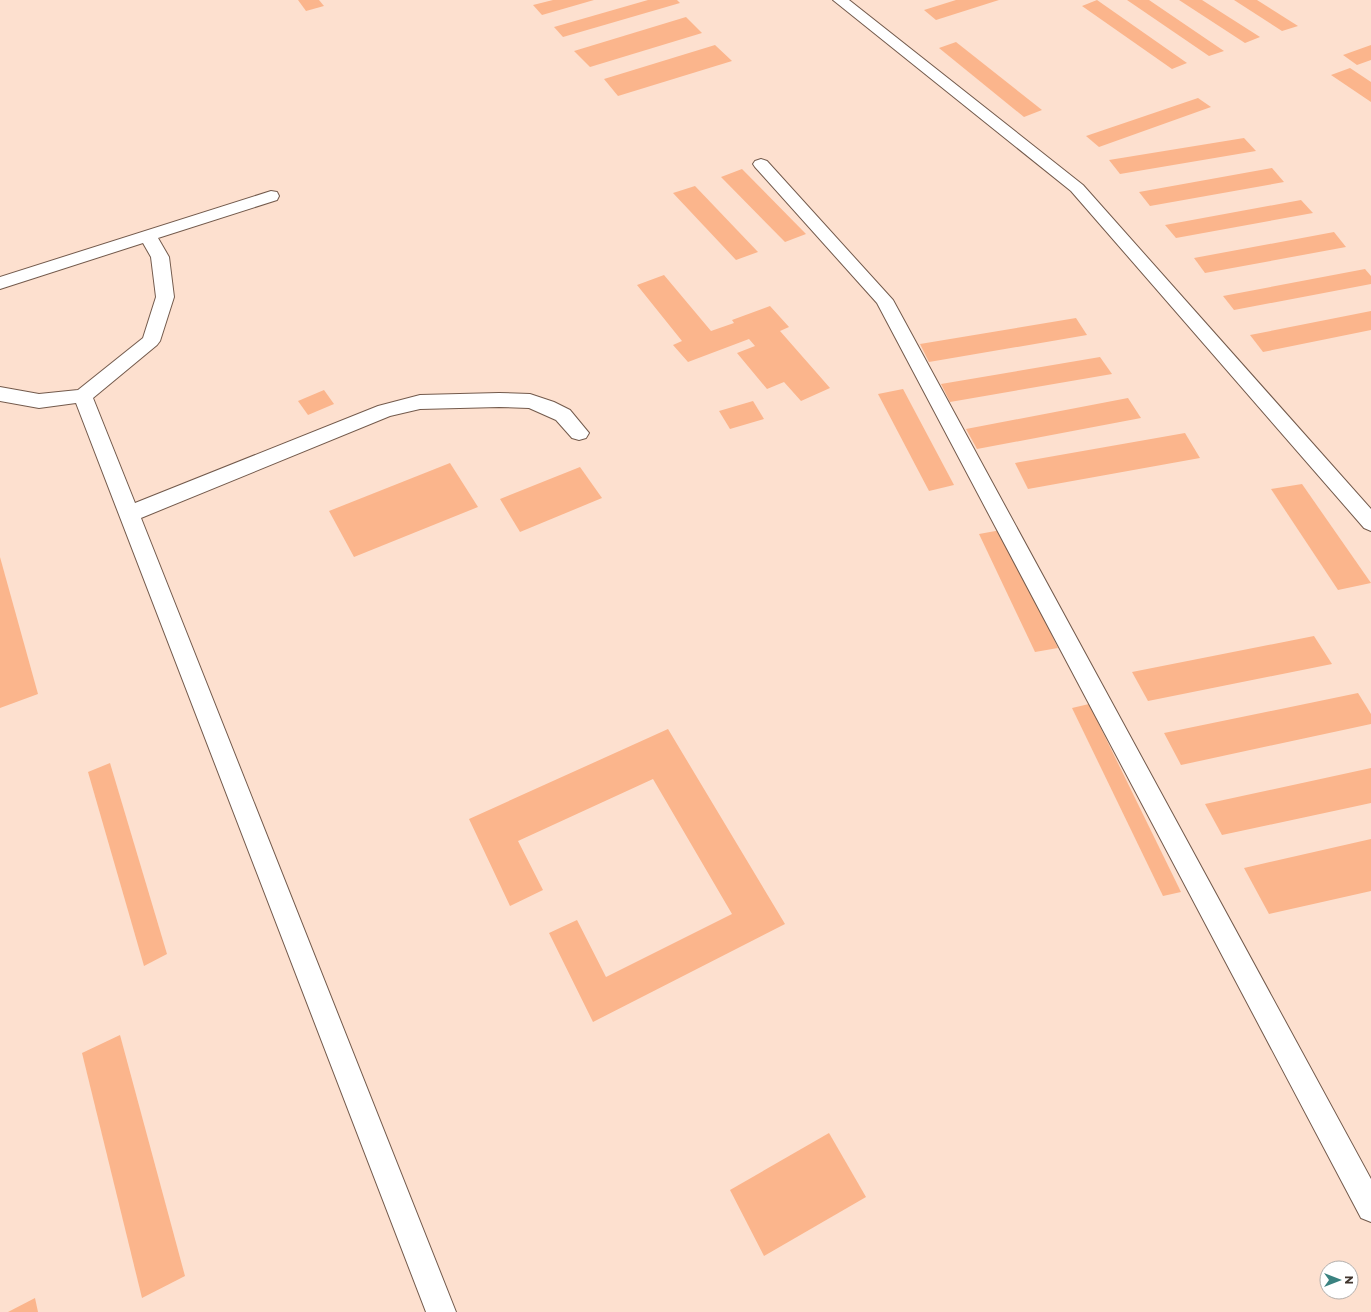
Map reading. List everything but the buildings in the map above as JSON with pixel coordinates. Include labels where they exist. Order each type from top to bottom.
[{"type":"lane","points":[[840,0],[1077,188],[1371,523]]},
{"type":"lane","points":[[761,164],[884,300],[1371,1208]]},
{"type":"lane","points":[[0,283],[271,196]]},
{"type":"lane","points":[[0,394],[38,401],[83,396],[151,341],[165,297],[160,257],[148,236]]},
{"type":"lane","points":[[83,396],[441,1312]]},
{"type":"lane","points":[[129,514],[385,411],[420,402],[530,401],[563,415],[579,433]]}]
